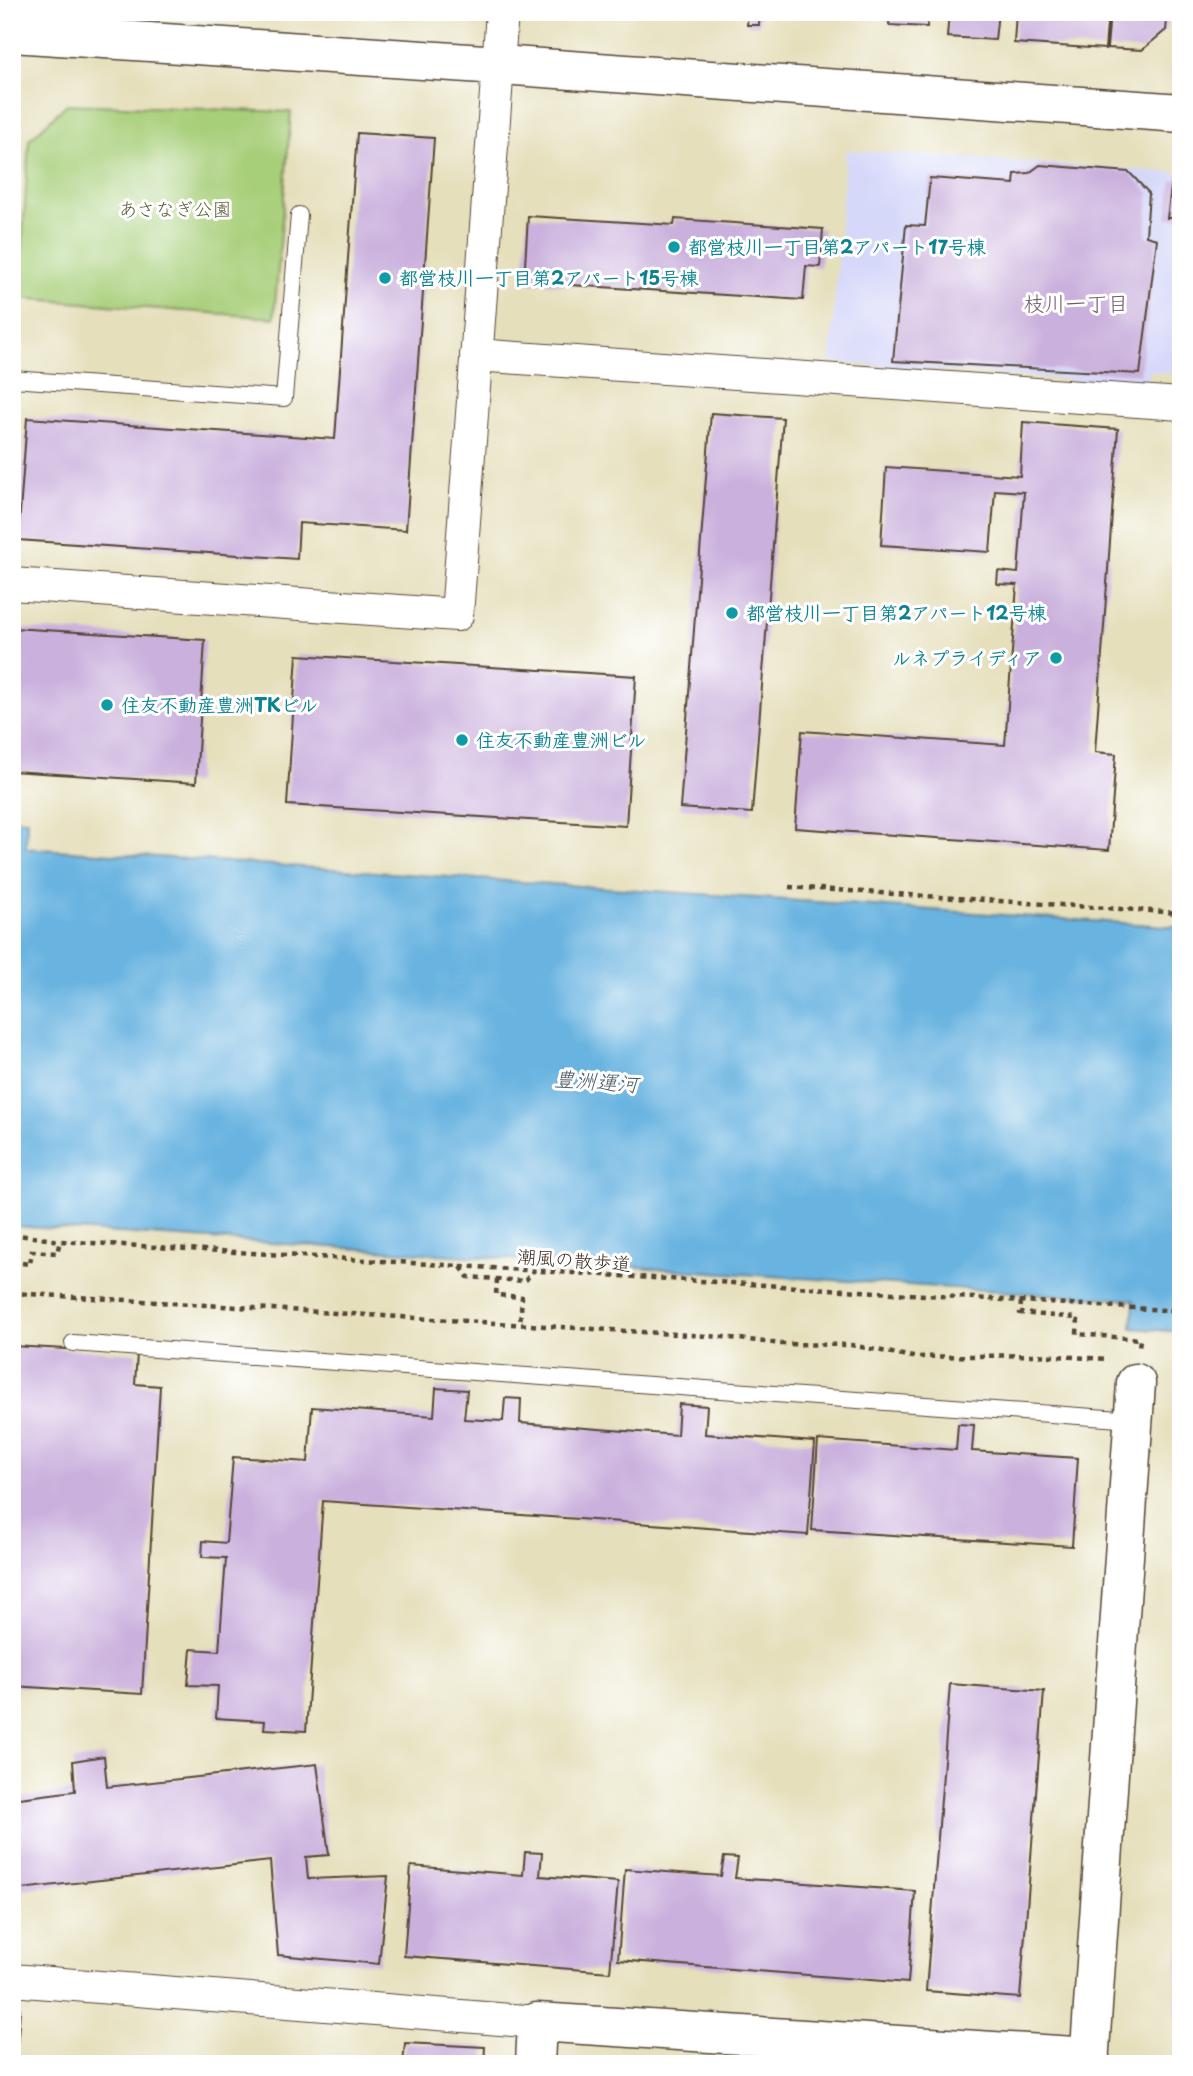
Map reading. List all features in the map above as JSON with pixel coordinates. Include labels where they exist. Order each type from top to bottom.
[{"type":"street","points":[[12,584],[457,615],[502,12]]},
{"type":"street","points":[[12,33],[1181,113]]},
{"type":"street","points":[[476,355],[1181,404]]},
{"type":"street","points":[[12,1980],[845,2047],[1090,2060],[1126,1387]]},
{"type":"street","points":[[534,2064],[537,2022]]},
{"type":"lane","points":[[12,379],[284,398],[299,215]]},
{"type":"lane","points":[[73,1343],[1126,1387]]},
{"type":"path","points":[[789,887],[1181,913]]},
{"type":"path","name":"潮風の散歩道","points":[[12,1234],[60,1241],[1181,1311]]},
{"type":"path","points":[[12,1262],[30,1264],[32,1251],[57,1253],[60,1241]]},
{"type":"path","points":[[461,1266],[468,1277],[525,1281],[533,1271]]},
{"type":"path","points":[[497,1279],[496,1295],[522,1297],[520,1325]]},
{"type":"path","points":[[12,1293],[723,1337],[782,1344],[852,1345],[913,1357],[1036,1355],[1126,1387]]},
{"type":"path","points":[[1021,1302],[1020,1312],[1078,1318],[1077,1334],[1140,1339]]},
{"type":"shaded area","points":[[846,150],[1181,173],[1181,374],[1149,371],[1149,386],[830,362]]},
{"type":"green space","name":"あさなぎ公園","points":[[67,104],[291,112],[274,318],[19,298],[29,140]]},
{"type":"water","name":"豊洲運河","points":[[12,819],[27,820],[26,848],[1181,927],[1181,1332],[1132,1328],[1134,1300],[12,1226]]},
{"type":"building","points":[[748,12],[760,12],[759,25],[747,25]]},
{"type":"building","points":[[890,12],[928,12],[927,27],[889,25]]},
{"type":"building","points":[[949,12],[998,12],[995,40],[947,37]]},
{"type":"building","points":[[1016,12],[1108,12],[1105,49],[1014,43]]},
{"type":"building","points":[[1110,12],[1134,12],[1133,18],[1167,20],[1166,30],[1142,50],[1107,48]]},
{"type":"building","points":[[1137,12],[1173,12],[1172,18],[1137,15]]},
{"type":"building","name":"都営枝川一丁目第2アパート15号棟","points":[[357,133],[434,138],[406,530],[299,523],[297,559],[18,540],[27,418],[335,439]]},
{"type":"building","points":[[1040,165],[1129,172],[1149,193],[1146,236],[1157,239],[1140,374],[893,361],[906,225],[925,226],[930,178],[1014,184],[1015,174],[1029,173]]},
{"type":"building","points":[[1172,180],[1181,180],[1181,218],[1167,218]]},
{"type":"building","name":"都営枝川一丁目第2アパート17号棟","points":[[528,216],[674,225],[675,219],[823,229],[820,267],[806,266],[803,300],[524,282]]},
{"type":"building","name":"都営枝川一丁目第2アパート12号棟","points":[[711,413],[783,418],[752,813],[680,808]]},
{"type":"building","name":"ルネプライディア","points":[[1023,422],[1118,429],[1095,752],[1116,754],[1109,850],[795,828],[802,731],[1005,745],[1017,585],[997,584],[998,571],[1018,573],[1024,492],[995,490],[990,552],[881,545],[886,467],[1020,476]]},
{"type":"building","name":"住友不動産豊洲TKビル","points":[[12,628],[205,640],[196,783],[12,771]]},
{"type":"building","name":"住友不動産豊洲ビル","points":[[297,655],[636,676],[626,826],[287,805]]},
{"type":"building","points":[[12,1346],[137,1353],[135,1384],[160,1386],[142,1694],[12,1686]]},
{"type":"building","points":[[436,1388],[467,1390],[464,1419],[503,1421],[505,1398],[521,1399],[520,1423],[677,1435],[679,1404],[707,1406],[705,1434],[815,1442],[808,1535],[323,1501],[306,1731],[264,1729],[265,1721],[216,1718],[218,1686],[188,1685],[191,1649],[219,1651],[226,1558],[202,1557],[203,1541],[226,1543],[233,1457],[308,1462],[312,1407],[434,1416]]},
{"type":"building","points":[[958,1424],[974,1425],[972,1451],[1078,1458],[1072,1546],[812,1530],[818,1440],[956,1450]]},
{"type":"building","points":[[950,1684],[1044,1691],[1020,1998],[926,1991]]},
{"type":"building","points":[[104,1756],[107,1787],[317,1764],[329,1855],[306,1857],[308,1879],[388,1876],[379,1964],[278,1955],[270,1861],[12,1890],[12,1799],[75,1791],[73,1761]]},
{"type":"building","points":[[525,1852],[542,1853],[540,1876],[618,1882],[610,1972],[404,1956],[411,1866],[523,1875]]},
{"type":"building","points":[[724,1857],[738,1858],[735,1878],[915,1891],[908,1983],[618,1960],[625,1869],[721,1876]]},
{"type":"building","points":[[1179,1947],[1181,2023],[1175,2023]]},
{"type":"building","points":[[12,2008],[20,2009],[16,2064],[12,2064]]},
{"type":"building","points":[[405,2043],[485,2047],[484,2064],[403,2064]]},
{"type":"place","name":"都営枝川一丁目第2アパート17号棟","points":[[674,247]]},
{"type":"place","name":"都営枝川一丁目第2アパート15号棟","points":[[385,278]]},
{"type":"place","name":"都営枝川一丁目第2アパート12号棟","points":[[732,613]]},
{"type":"place","name":"ルネプライディア","points":[[1056,658]]},
{"type":"place","name":"住友不動産豊洲TKビル","points":[[107,705]]},
{"type":"place","name":"住友不動産豊洲ビル","points":[[462,740]]},
{"type":"district","name":"枝川一丁目","points":[[1076,304]]}]
